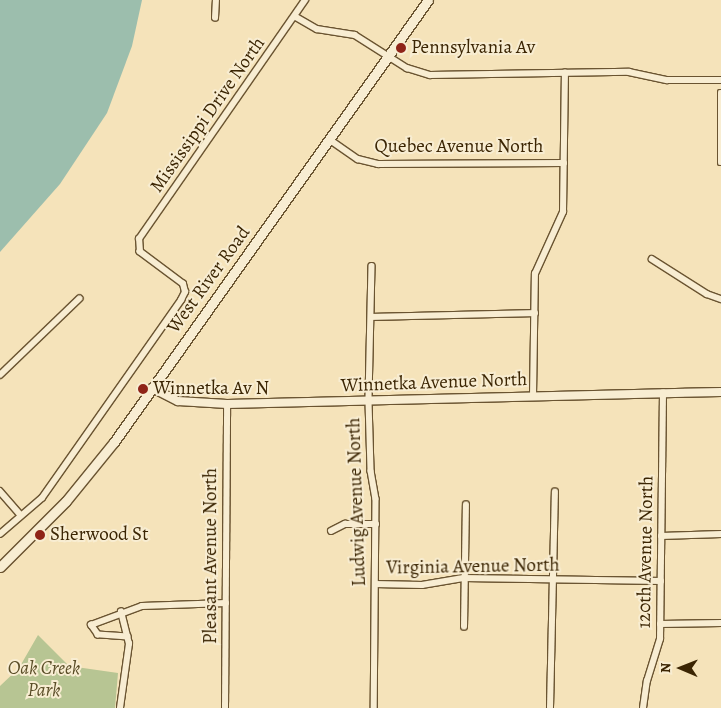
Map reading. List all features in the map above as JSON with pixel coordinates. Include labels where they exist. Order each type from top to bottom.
[{"type":"main road","name":"West River Road","points":[[0,567],[85,480],[428,0]]},
{"type":"street","points":[[215,18],[216,0]]},
{"type":"street","name":"Mississippi Drive North","points":[[184,292],[180,281],[138,248],[143,233],[296,17],[305,0]]},
{"type":"street","points":[[296,17],[317,29],[355,35],[407,68],[430,75],[629,72],[667,80],[721,80]]},
{"type":"street","points":[[533,396],[537,266],[563,212],[566,74]]},
{"type":"street","points":[[721,93],[721,162]]},
{"type":"street","name":"Quebec Avenue North","points":[[329,140],[358,159],[378,164],[564,163]]},
{"type":"street","points":[[652,259],[707,294],[721,299]]},
{"type":"street","name":"Ludwig Avenue North","points":[[372,266],[369,402],[376,524],[374,708]]},
{"type":"street","name":"West River Road","points":[[0,534],[34,506],[56,481],[184,292]]},
{"type":"street","points":[[0,375],[79,299]]},
{"type":"street","points":[[372,317],[535,313]]},
{"type":"street","name":"Winnetka Avenue North","points":[[152,388],[178,401],[227,404],[721,392]]},
{"type":"street","name":"120th Avenue North","points":[[643,708],[647,680],[660,646],[663,393]]},
{"type":"street","name":"Pleasant Avenue North","points":[[225,708],[227,404]]},
{"type":"street","points":[[0,491],[21,515]]},
{"type":"street","points":[[550,708],[555,492]]},
{"type":"street","points":[[464,627],[466,505]]},
{"type":"street","points":[[331,531],[345,524],[376,524]]},
{"type":"street","points":[[661,536],[721,534]]},
{"type":"street","name":"Virginia Avenue North","points":[[376,584],[422,585],[464,578],[661,581]]},
{"type":"street","points":[[128,637],[98,636],[92,629],[94,622],[142,606],[226,603]]},
{"type":"street","points":[[120,708],[128,637],[121,612]]},
{"type":"street","points":[[660,624],[721,623]]},
{"type":"green space","name":"Oak Creek Park","points":[[38,635],[69,666],[118,673],[115,708],[0,708],[0,686],[19,668]]},
{"type":"shaded area","points":[[0,0],[142,0],[132,46],[107,113],[60,184],[0,252]]},
{"type":"place","name":"Pennsylvania Av","points":[[401,48]]},
{"type":"place","name":"Winnetka Av N","points":[[143,389]]},
{"type":"place","name":"Sherwood St","points":[[40,535]]}]
